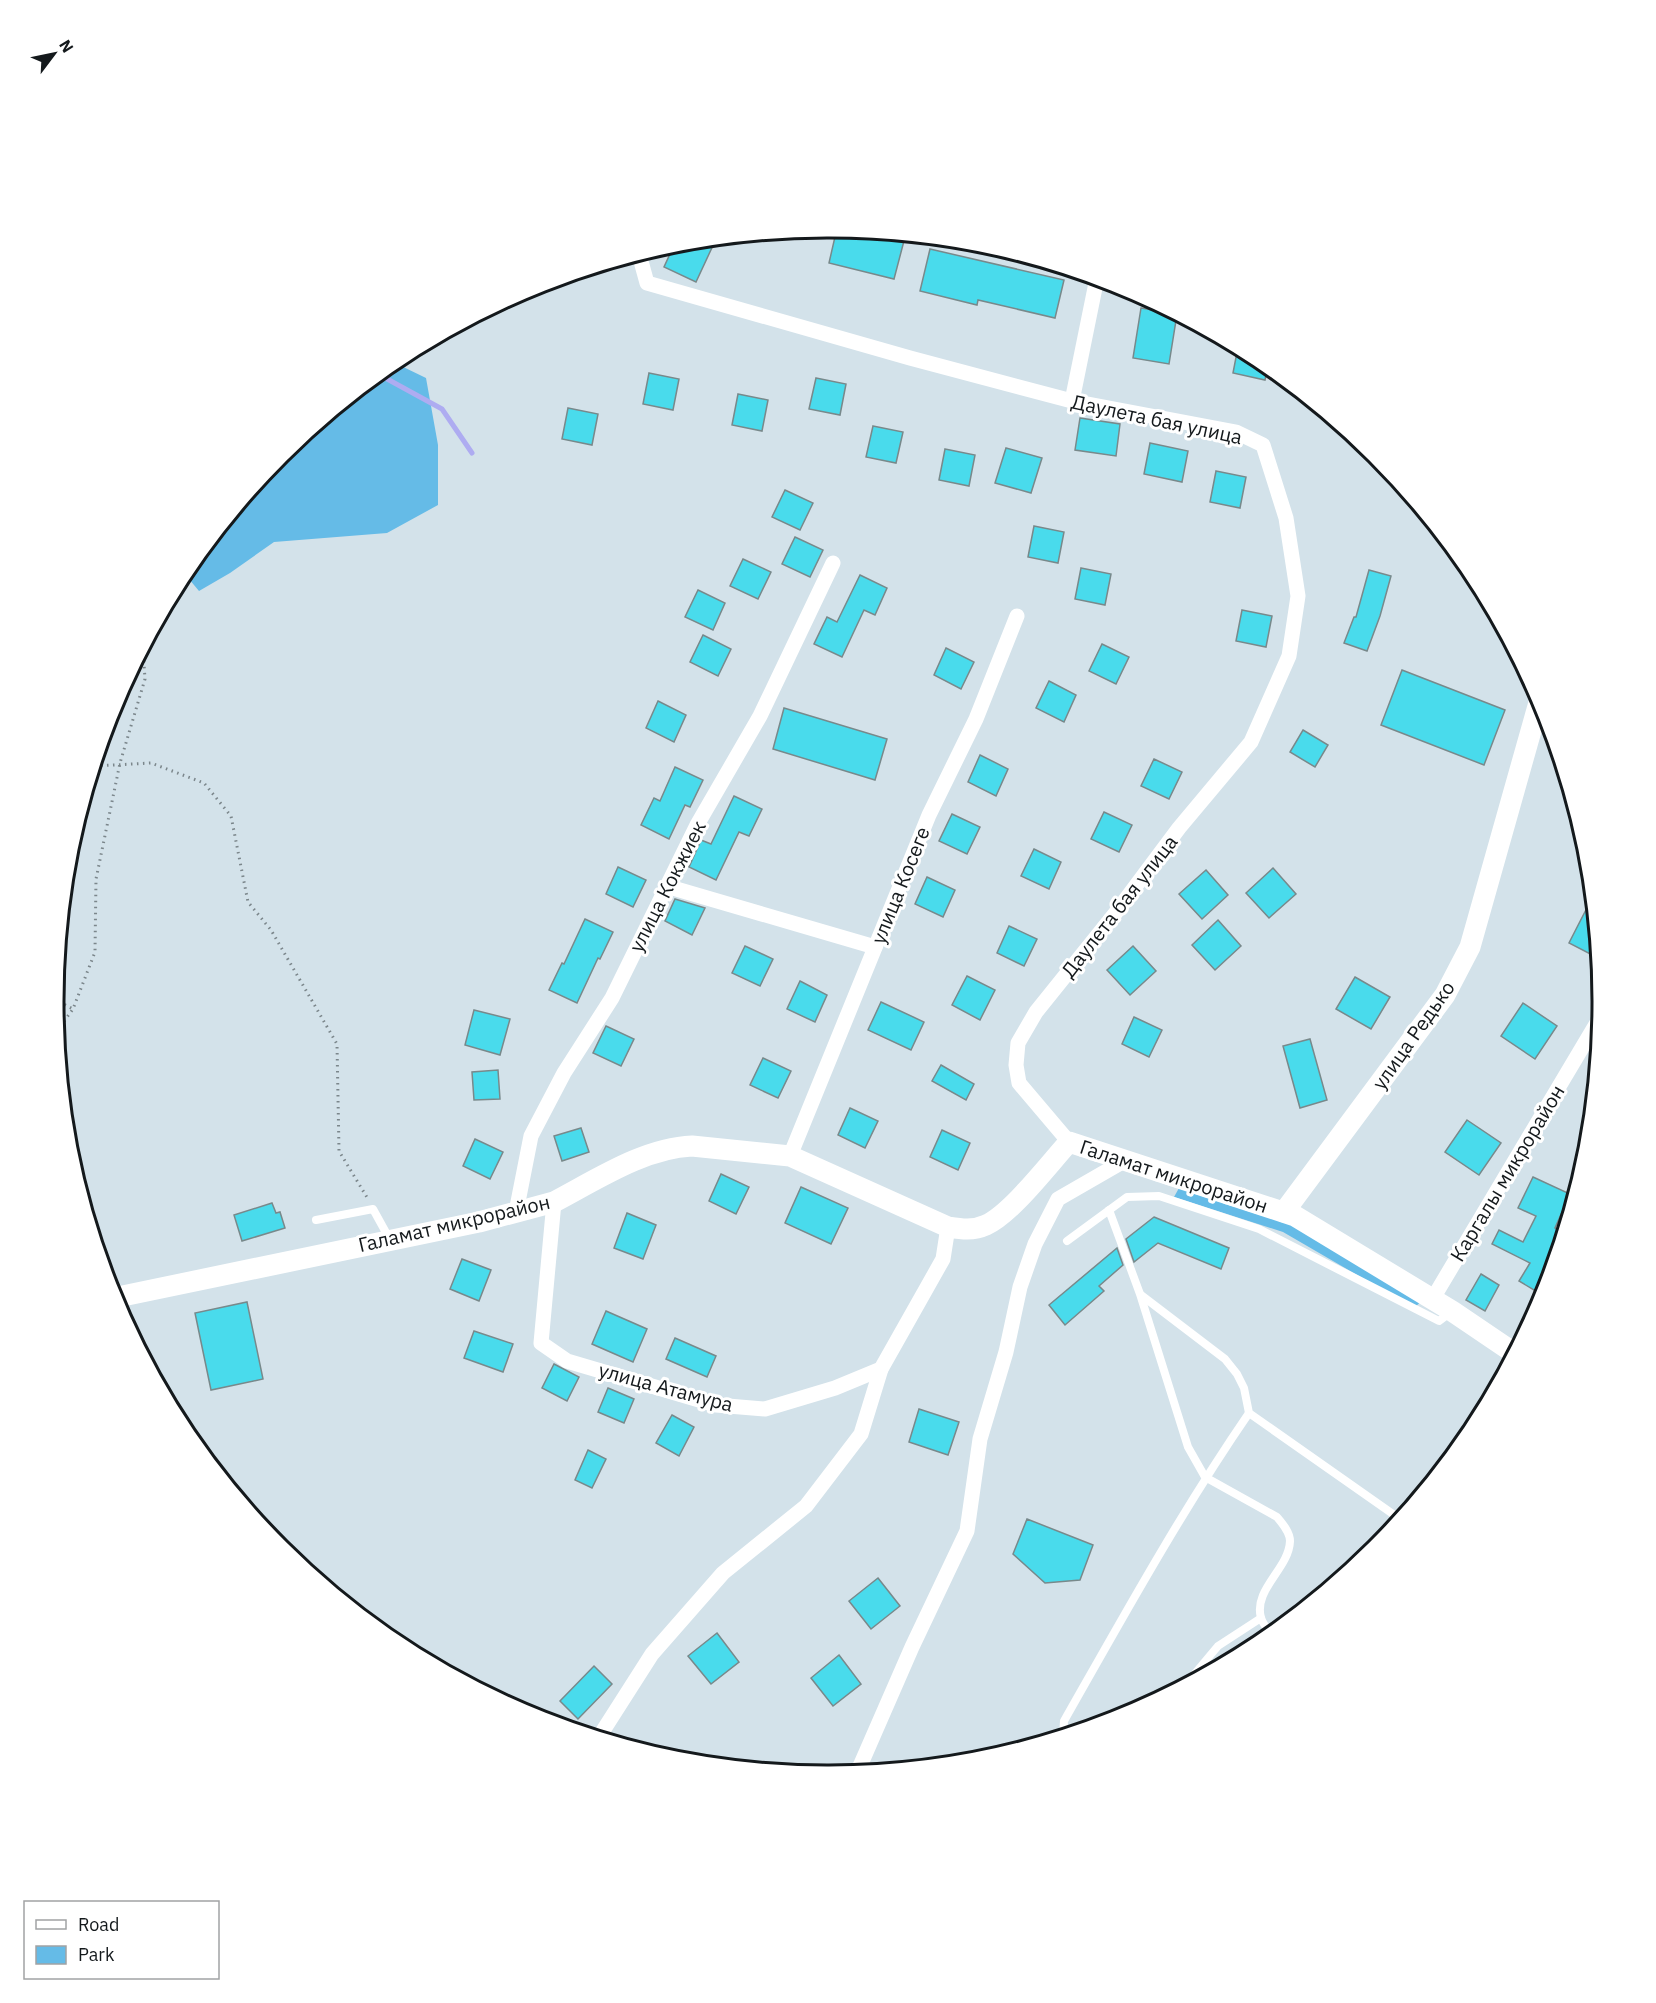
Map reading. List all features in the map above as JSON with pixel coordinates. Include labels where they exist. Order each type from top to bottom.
[{"type":"street","name":"Даулета бая улица","points":[[641,262],[647,283],[910,358],[1072,401],[1236,432],[1263,445],[1286,518],[1298,596],[1289,656],[1251,742],[1179,828],[1114,915],[1036,1012],[1018,1043],[1016,1065],[1019,1083],[1069,1142]]},
{"type":"street","points":[[1072,401],[1095,287]]},
{"type":"street","name":"улица Кокжиек","points":[[516,1212],[531,1136],[564,1073],[612,998],[697,825],[760,716],[833,563]]},
{"type":"street","name":"улица Косеге","points":[[790,1156],[929,815],[976,719],[1017,616]]},
{"type":"street","name":"улица Редько","points":[[1284,1212],[1445,995],[1470,947],[1535,715]]},
{"type":"street","points":[[666,886],[874,947]]},
{"type":"street","name":"Каргалы микрорайон","points":[[1432,1300],[1591,1032]]},
{"type":"street","name":"Галамат микрорайон","points":[[124,1296],[479,1222],[554,1202],[641,1158],[677,1147],[692,1146],[790,1156],[948,1227],[969,1230],[997,1219],[1011,1207],[1069,1142],[1294,1216],[1452,1311],[1508,1349]]},
{"type":"street","points":[[861,1764],[966,1531],[981,1439],[1006,1352],[1020,1287],[1035,1244],[1058,1198],[1124,1161]]},
{"type":"street","name":"улица Атамура","points":[[554,1202],[541,1343],[567,1360],[716,1405],[765,1409],[835,1388],[881,1369]]},
{"type":"street","points":[[603,1730],[652,1654],[723,1574],[806,1506],[861,1434],[881,1369],[943,1259],[948,1227]]},
{"type":"lane","points":[[1067,1241],[1127,1197],[1159,1196],[1259,1228],[1439,1321],[1452,1311]]},
{"type":"lane","points":[[316,1220],[373,1209],[390,1239]]},
{"type":"lane","points":[[1109,1210],[1140,1294],[1188,1447],[1205,1477],[1277,1517],[1285,1527],[1290,1540],[1286,1555],[1262,1598],[1261,1618],[1266,1626]]},
{"type":"lane","points":[[1140,1294],[1225,1359],[1237,1374],[1244,1388],[1249,1413],[1393,1514]]},
{"type":"lane","points":[[1064,1727],[1064,1722],[1205,1477],[1249,1413]]},
{"type":"lane","points":[[1199,1669],[1218,1646],[1261,1618]]},
{"type":"path","points":[[65,1020],[73,1009],[95,952],[96,879],[120,764],[145,679],[144,662]]},
{"type":"path","points":[[102,765],[151,763],[204,783],[231,816],[248,902],[271,930],[337,1044],[339,1151],[373,1209]]},
{"type":"path","points":[[64,1004],[73,1009]]},
{"type":"green space","points":[[404,367],[426,378],[438,445],[438,505],[387,533],[274,542],[230,573],[199,591],[191,581],[222,537],[254,498],[325,427]]},
{"type":"green space","points":[[1179,1188],[1289,1220],[1425,1298],[1414,1308],[1283,1232],[1174,1197]]},
{"type":"building","points":[[835,238],[904,243],[894,279],[829,263]]},
{"type":"building","points":[[712,248],[696,282],[664,267],[669,255]]},
{"type":"building","points":[[930,249],[1064,280],[1055,318],[978,300],[977,305],[920,291]]},
{"type":"building","points":[[1141,308],[1149,309],[1176,322],[1169,364],[1133,358]]},
{"type":"building","points":[[1236,357],[1266,377],[1265,380],[1233,373]]},
{"type":"building","points":[[649,373],[679,379],[673,410],[643,404]]},
{"type":"building","points":[[816,378],[846,384],[840,415],[809,409]]},
{"type":"building","points":[[738,394],[768,400],[762,431],[732,425]]},
{"type":"building","points":[[568,408],[598,414],[592,445],[562,439]]},
{"type":"building","points":[[1080,418],[1120,424],[1116,456],[1075,450]]},
{"type":"building","points":[[873,426],[903,432],[896,463],[866,457]]},
{"type":"building","points":[[1150,443],[1188,451],[1182,482],[1144,474]]},
{"type":"building","points":[[1006,448],[1042,458],[1031,493],[995,483]]},
{"type":"building","points":[[945,449],[975,455],[969,486],[939,480]]},
{"type":"building","points":[[1216,471],[1246,477],[1240,508],[1210,502]]},
{"type":"building","points":[[785,490],[813,503],[800,530],[772,517]]},
{"type":"building","points":[[1034,526],[1064,532],[1058,563],[1028,557]]},
{"type":"building","points":[[795,537],[823,550],[810,577],[782,564]]},
{"type":"building","points":[[743,559],[771,572],[758,599],[730,586]]},
{"type":"building","points":[[1081,568],[1111,574],[1105,605],[1075,599]]},
{"type":"building","points":[[1369,570],[1391,576],[1367,651],[1344,643],[1354,617],[1356,617]]},
{"type":"building","points":[[860,575],[887,588],[875,615],[864,610],[842,657],[814,644],[827,617],[837,622]]},
{"type":"building","points":[[698,590],[725,603],[713,630],[685,617]]},
{"type":"building","points":[[1242,610],[1272,616],[1266,647],[1236,641]]},
{"type":"building","points":[[703,635],[731,649],[718,676],[690,662]]},
{"type":"building","points":[[1102,644],[1129,657],[1116,684],[1089,671]]},
{"type":"building","points":[[946,648],[974,662],[961,689],[934,675]]},
{"type":"building","points":[[1402,670],[1505,710],[1484,765],[1381,725]]},
{"type":"building","points":[[1049,681],[1076,695],[1064,722],[1036,708]]},
{"type":"building","points":[[658,701],[686,715],[674,742],[646,728]]},
{"type":"building","points":[[784,708],[887,739],[875,780],[773,749]]},
{"type":"building","points":[[1303,730],[1328,745],[1315,767],[1290,752]]},
{"type":"building","points":[[980,755],[1008,769],[996,796],[968,782]]},
{"type":"building","points":[[1154,759],[1182,772],[1169,799],[1141,786]]},
{"type":"building","points":[[675,767],[703,780],[690,807],[685,805],[669,839],[641,825],[654,798],[660,801]]},
{"type":"building","points":[[734,796],[762,809],[749,836],[739,832],[716,880],[689,867],[701,840],[711,844]]},
{"type":"building","points":[[1104,812],[1132,825],[1119,852],[1091,839]]},
{"type":"building","points":[[952,814],[980,827],[967,854],[939,841]]},
{"type":"building","points":[[1034,849],[1061,862],[1049,889],[1021,876]]},
{"type":"building","points":[[618,867],[646,880],[633,907],[606,894]]},
{"type":"building","points":[[1273,868],[1296,894],[1269,918],[1246,893]]},
{"type":"building","points":[[1206,870],[1228,895],[1202,919],[1179,894]]},
{"type":"building","points":[[927,877],[955,890],[943,917],[915,904]]},
{"type":"building","points":[[675,899],[705,908],[692,935],[665,921]]},
{"type":"building","points":[[1586,910],[1590,954],[1569,943]]},
{"type":"building","points":[[585,919],[613,932],[577,1003],[549,990]]},
{"type":"building","points":[[1218,920],[1241,946],[1215,970],[1192,945]]},
{"type":"building","points":[[1009,926],[1037,939],[1024,966],[997,953]]},
{"type":"building","points":[[745,946],[773,959],[760,986],[732,973]]},
{"type":"building","points":[[1133,946],[1156,971],[1130,995],[1107,970]]},
{"type":"building","points":[[967,976],[995,990],[980,1020],[952,1005]]},
{"type":"building","points":[[1355,977],[1390,997],[1371,1029],[1336,1009]]},
{"type":"building","points":[[800,981],[827,995],[815,1022],[787,1009]]},
{"type":"building","points":[[881,1002],[924,1022],[911,1050],[868,1030]]},
{"type":"building","points":[[1523,1003],[1557,1026],[1535,1059],[1501,1036]]},
{"type":"building","points":[[474,1010],[510,1019],[500,1055],[465,1045]]},
{"type":"building","points":[[1134,1017],[1162,1030],[1149,1057],[1122,1044]]},
{"type":"building","points":[[606,1026],[634,1039],[621,1066],[593,1053]]},
{"type":"building","points":[[1310,1039],[1327,1100],[1300,1108],[1283,1046]]},
{"type":"building","points":[[763,1058],[791,1071],[778,1098],[750,1085]]},
{"type":"building","points":[[941,1065],[974,1084],[966,1100],[932,1081]]},
{"type":"building","points":[[498,1070],[500,1099],[474,1100],[472,1072]]},
{"type":"building","points":[[850,1108],[878,1121],[865,1148],[838,1135]]},
{"type":"building","points":[[1467,1120],[1501,1143],[1479,1175],[1445,1152]]},
{"type":"building","points":[[581,1128],[589,1152],[562,1161],[554,1136]]},
{"type":"building","points":[[942,1130],[970,1143],[958,1170],[930,1157]]},
{"type":"building","points":[[475,1139],[503,1152],[490,1179],[463,1166]]},
{"type":"building","points":[[721,1174],[749,1187],[736,1214],[709,1201]]},
{"type":"building","points":[[1533,1177],[1567,1192],[1551,1247],[1534,1290],[1519,1281],[1530,1263],[1492,1244],[1499,1230],[1523,1242],[1536,1216],[1518,1208]]},
{"type":"building","points":[[801,1187],[848,1208],[831,1244],[785,1223]]},
{"type":"building","points":[[272,1203],[276,1213],[280,1212],[285,1228],[242,1241],[234,1215]]},
{"type":"building","points":[[627,1213],[656,1225],[643,1259],[614,1248]]},
{"type":"building","points":[[1154,1217],[1229,1248],[1221,1269],[1158,1243],[1134,1262],[1126,1239]]},
{"type":"building","points":[[1117,1248],[1123,1265],[1099,1286],[1104,1291],[1065,1325],[1049,1305]]},
{"type":"building","points":[[462,1259],[491,1270],[479,1301],[450,1289]]},
{"type":"building","points":[[1481,1274],[1499,1285],[1485,1311],[1466,1300]]},
{"type":"building","points":[[247,1302],[263,1379],[211,1390],[195,1313]]},
{"type":"building","points":[[606,1311],[647,1329],[633,1362],[592,1344]]},
{"type":"building","points":[[474,1331],[513,1344],[503,1372],[464,1358]]},
{"type":"building","points":[[675,1338],[716,1356],[707,1377],[666,1359]]},
{"type":"building","points":[[554,1364],[579,1377],[567,1401],[542,1388]]},
{"type":"building","points":[[608,1388],[634,1399],[624,1423],[598,1412]]},
{"type":"building","points":[[919,1409],[959,1422],[948,1455],[909,1442]]},
{"type":"building","points":[[672,1415],[694,1427],[679,1456],[656,1443]]},
{"type":"building","points":[[588,1450],[606,1459],[592,1488],[575,1480]]},
{"type":"building","points":[[1027,1519],[1093,1545],[1080,1580],[1045,1583],[1013,1554]]},
{"type":"building","points":[[878,1578],[900,1606],[871,1629],[849,1601]]},
{"type":"building","points":[[717,1633],[739,1662],[711,1684],[688,1656]]},
{"type":"building","points":[[839,1655],[861,1684],[833,1706],[811,1678]]},
{"type":"building","points":[[594,1666],[612,1684],[578,1719],[560,1701]]},
{"type":"waterway","points":[[387,379],[442,409],[472,453]]}]
